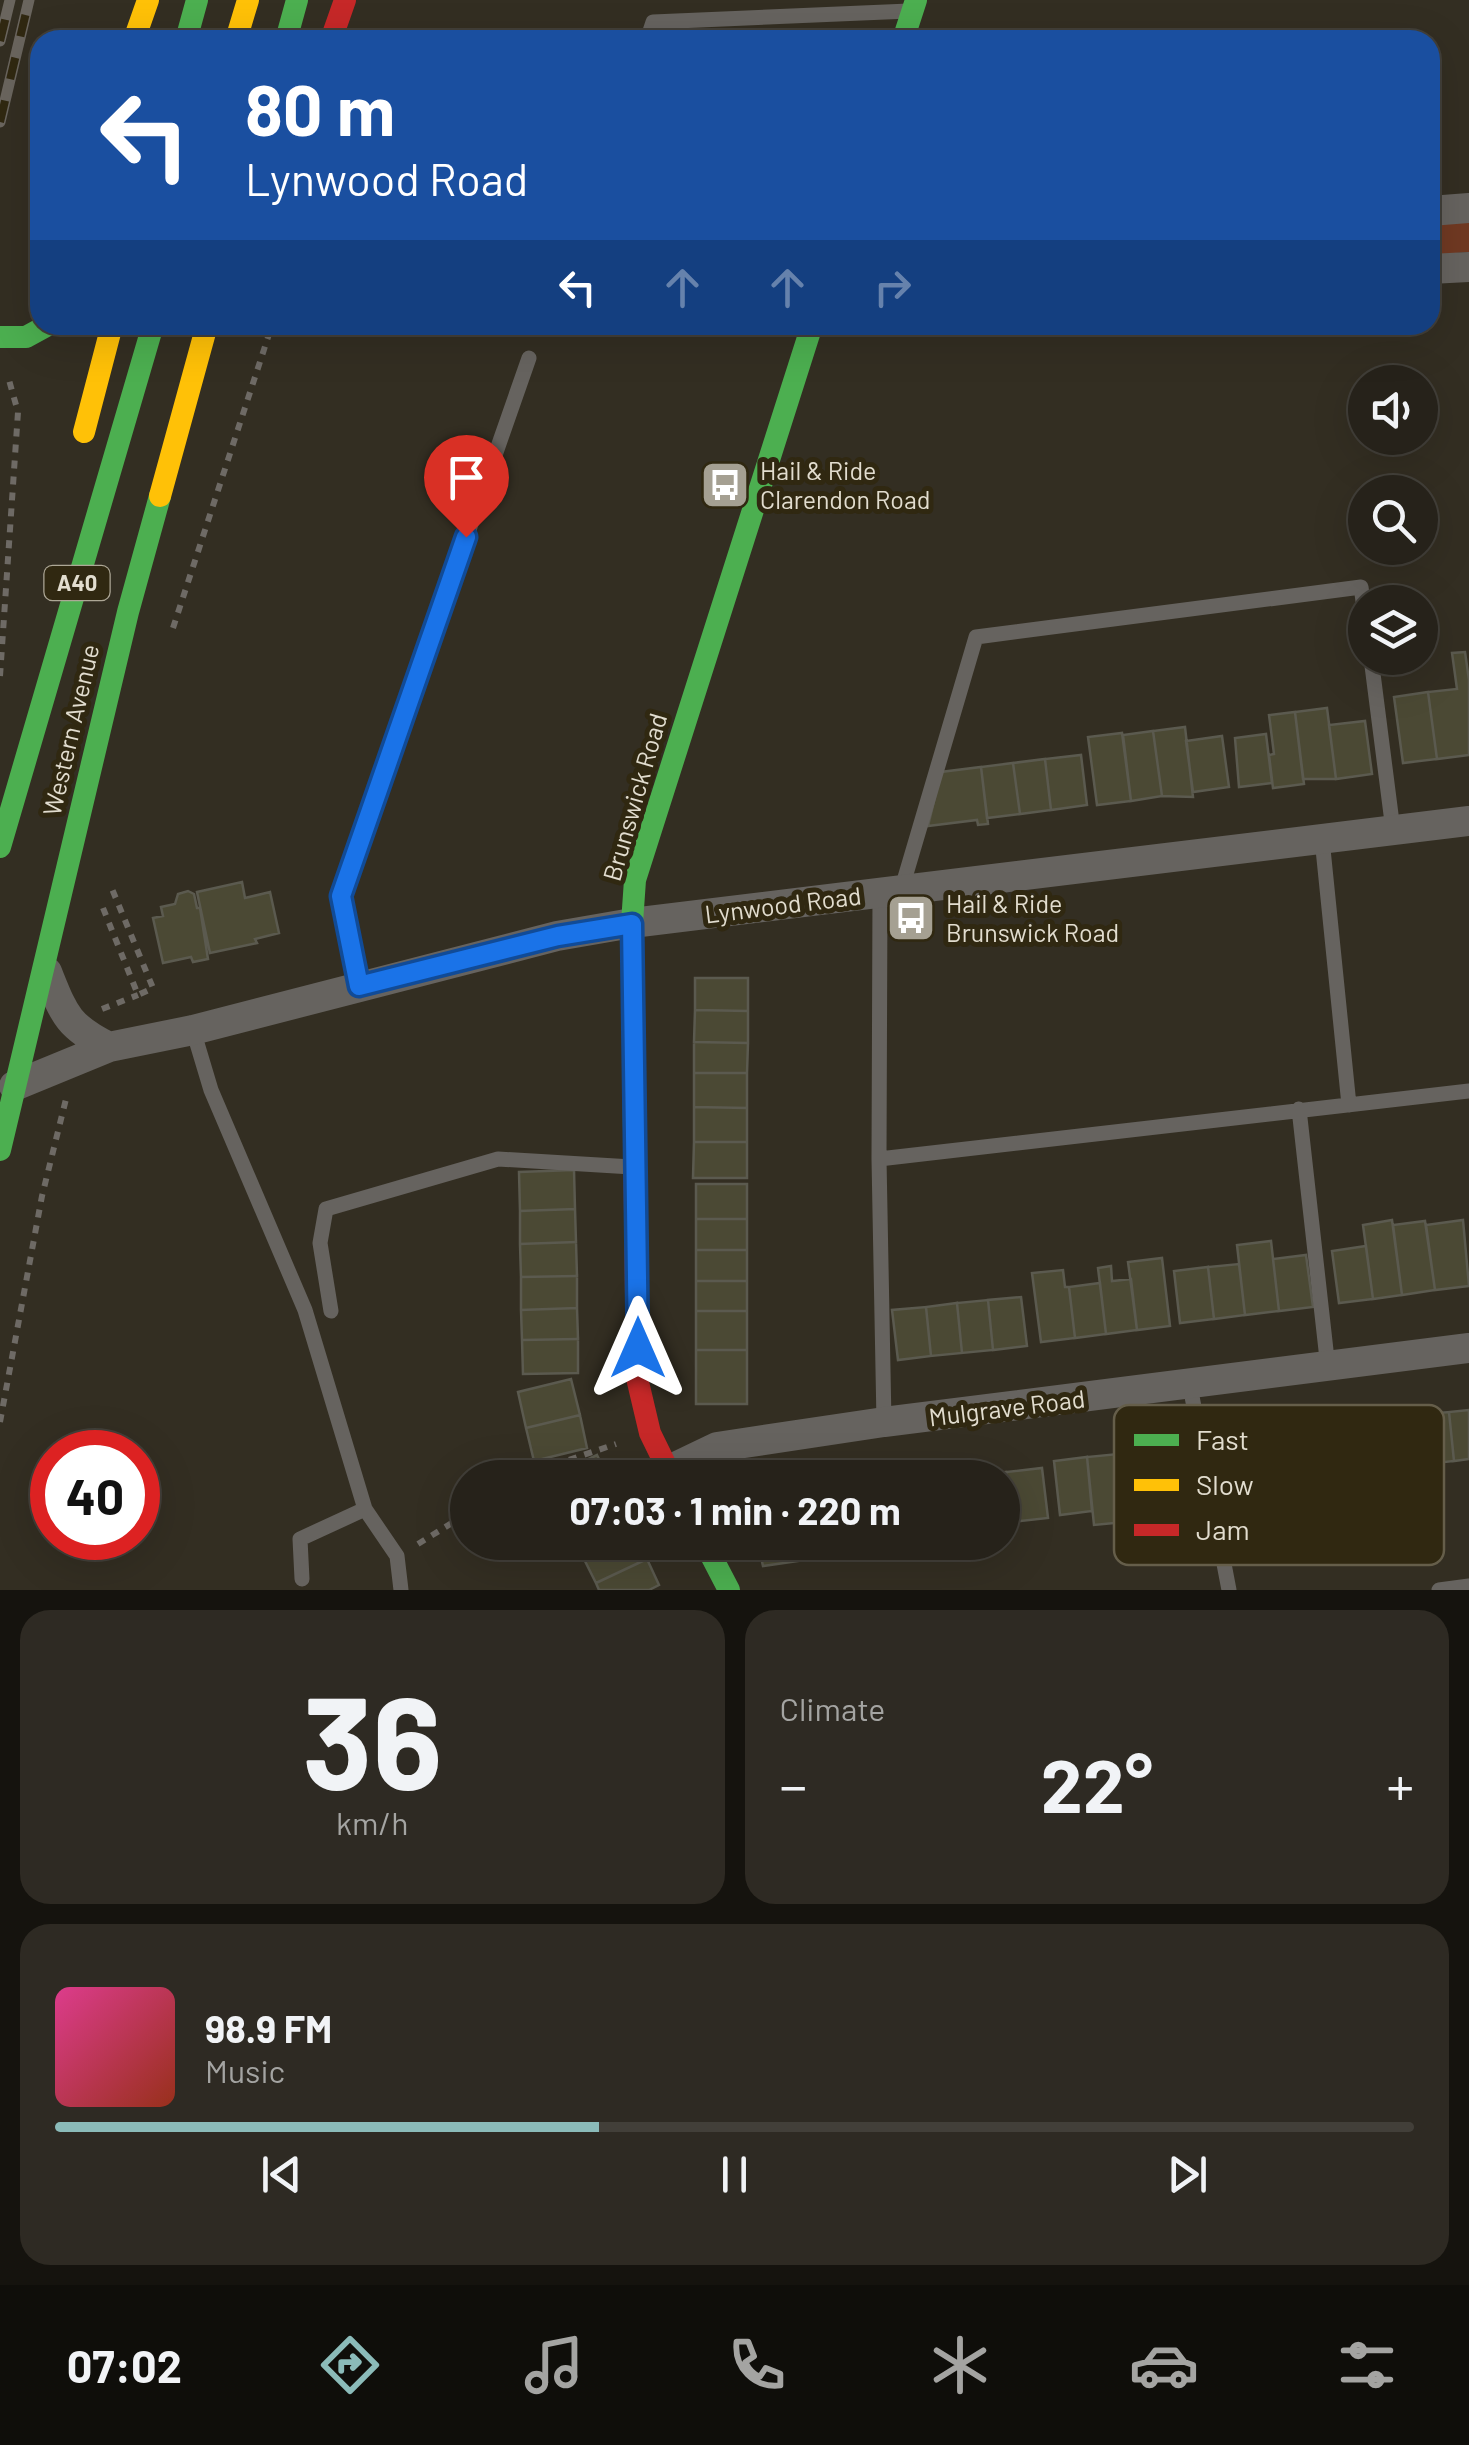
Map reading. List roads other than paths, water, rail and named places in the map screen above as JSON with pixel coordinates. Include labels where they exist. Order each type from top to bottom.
[{"type":"main road","points":[[138,30],[148,0]]},
{"type":"main road","points":[[189,30],[197,0]]},
{"type":"main road","points":[[239,30],[248,0]]},
{"type":"main road","points":[[289,30],[297,0]]},
{"type":"main road","points":[[334,30],[344,0]]},
{"type":"main road","points":[[906,30],[914,5]]},
{"type":"main road","points":[[0,337],[33,335]]},
{"type":"main road","points":[[76,461],[109,335]]},
{"type":"main road","name":"Western Avenue","points":[[1,844],[150,335]]},
{"type":"main road","name":"Western Avenue","points":[[0,1150],[128,612],[204,335]]},
{"type":"main road","name":"Brunswick Road","points":[[663,1460],[650,1433],[637,1378],[632,924],[635,880],[809,335]]},
{"type":"main road","name":"A40","points":[[128,612],[215,384]]},
{"type":"main road","name":"A40","points":[[1,844],[14,717]]},
{"type":"main road","points":[[713,1560],[729,1590]]},
{"type":"street","points":[[1440,210],[1469,208]]},
{"type":"street","points":[[1440,268],[1469,266]]},
{"type":"street","name":"Lynwood Road","points":[[14,1086],[74,1064],[109,1033],[193,1030],[558,936],[1469,821]]},
{"type":"street","points":[[44,962],[62,1010],[79,1032],[109,1033]]},
{"type":"street","name":"Mulgrave Road","points":[[694,1460],[717,1447],[884,1422],[1469,1348]]},
{"type":"lane","points":[[877,0],[914,5]]},
{"type":"lane","points":[[650,30],[653,22],[914,5]]},
{"type":"lane","points":[[359,986],[341,896],[529,358]]},
{"type":"lane","points":[[884,1422],[879,1159],[891,892],[976,637],[1348,589]]},
{"type":"lane","points":[[1372,675],[1393,830]]},
{"type":"lane","points":[[1322,839],[1349,1105]]},
{"type":"lane","points":[[193,1030],[211,1090],[305,1310],[365,1508],[397,1556],[401,1590]]},
{"type":"lane","points":[[879,1159],[1469,1091]]},
{"type":"lane","points":[[1299,1109],[1328,1368]]},
{"type":"lane","points":[[332,1311],[320,1242],[326,1209],[498,1160],[636,1168]]},
{"type":"lane","points":[[1190,1386],[1194,1405]]},
{"type":"lane","points":[[302,1579],[300,1539],[365,1508]]},
{"type":"lane","points":[[1224,1565],[1229,1590]]},
{"type":"lane","points":[[1439,1590],[1469,1586]]},
{"type":"railway","points":[[0,41],[10,0]]},
{"type":"railway","points":[[0,122],[29,0]]},
{"type":"place","name":"Hail & Ride Clarendon Road","points":[[725,485]]},
{"type":"place","name":"Hail & Ride Brunswick Road","points":[[911,918]]}]
